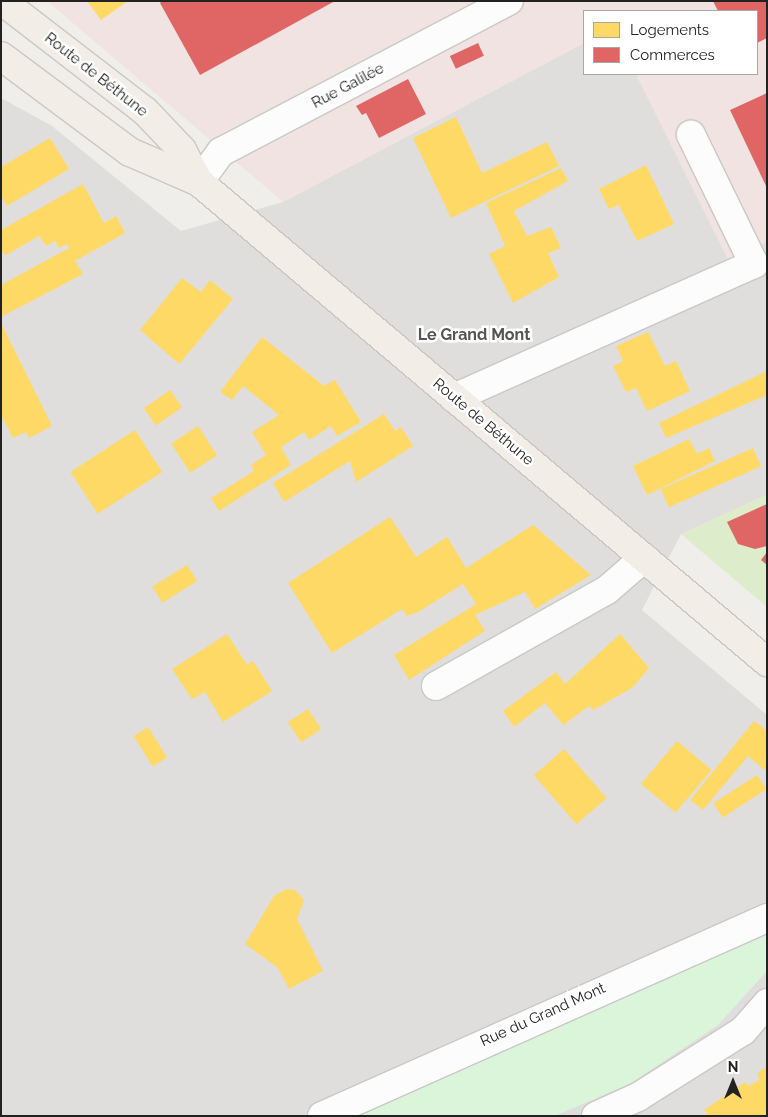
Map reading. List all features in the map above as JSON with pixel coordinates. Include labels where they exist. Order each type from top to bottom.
[{"type":"main road","name":"Route de Béthune","points":[[2,1],[145,111],[182,150],[199,182]]},
{"type":"main road","name":"Route de Béthune","points":[[1,56],[130,152],[199,182],[767,662]]},
{"type":"street","name":"Rue Galilée","points":[[199,182],[221,152],[509,1]]},
{"type":"street","points":[[454,398],[760,261],[691,135]]},
{"type":"street","points":[[436,686],[608,590],[644,558]]},
{"type":"street","name":"Rue du Grand Mont","points":[[322,1116],[767,918]]},
{"type":"street","points":[[596,1116],[638,1097],[743,1031],[767,1003]]},
{"type":"shaded area","points":[[47,1],[767,1],[767,241],[728,259],[636,75],[758,75],[758,10],[583,10],[583,44],[283,202]]},
{"type":"shaded area","points":[[583,44],[583,75],[636,75],[728,259],[767,241],[767,495],[681,534],[642,610],[767,715],[767,1116],[1,1116],[1,98],[52,126],[181,231],[283,202]]},
{"type":"green space","points":[[767,495],[767,607],[681,534]]},
{"type":"green space","points":[[767,925],[767,971],[718,1025],[631,1083],[555,1116],[343,1116]]},
{"type":"building: Logements","points":[[87,1],[128,1],[101,20]]},
{"type":"building: Logements","points":[[456,117],[482,173],[547,142],[559,166],[451,218],[413,138]]},
{"type":"building: Logements","points":[[50,138],[69,169],[7,206],[1,196],[1,167]]},
{"type":"building: Logements","points":[[646,165],[674,224],[637,241],[619,205],[609,209],[599,189]]},
{"type":"building: Logements","points":[[561,168],[568,181],[514,211],[527,236],[551,227],[561,248],[548,253],[559,277],[513,303],[489,254],[505,246],[486,203]]},
{"type":"building: Logements","points":[[83,184],[104,223],[116,216],[125,233],[75,261],[83,274],[1,317],[1,285],[69,248],[67,244],[59,248],[55,241],[46,246],[39,236],[6,255],[1,252],[1,230]]},
{"type":"building: Logements","points":[[182,278],[201,292],[210,280],[233,299],[179,364],[140,330]]},
{"type":"building: Logements","points":[[1,323],[52,426],[29,438],[26,432],[13,438],[1,415]]},
{"type":"building: Logements","points":[[648,332],[665,366],[676,361],[690,391],[647,411],[636,388],[626,392],[613,366],[623,361],[616,346]]},
{"type":"building: Logements","points":[[262,337],[324,386],[335,380],[361,422],[337,436],[331,426],[309,440],[304,432],[281,447],[291,465],[219,511],[211,498],[254,471],[251,465],[266,455],[252,432],[279,415],[243,386],[232,400],[220,392]]},
{"type":"building: Logements","points":[[767,371],[767,395],[666,438],[659,423]]},
{"type":"building: Logements","points":[[170,390],[182,407],[156,426],[144,408]]},
{"type":"building: Logements","points":[[384,414],[395,431],[401,427],[413,446],[356,482],[350,461],[284,502],[273,483]]},
{"type":"building: Logements","points":[[198,426],[217,455],[190,473],[171,443]]},
{"type":"building: Logements","points":[[135,430],[162,472],[98,514],[70,472]]},
{"type":"building: Logements","points":[[689,439],[697,454],[709,448],[715,461],[647,495],[633,466]]},
{"type":"building: Logements","points":[[753,448],[761,466],[669,507],[661,489]]},
{"type":"building: Logements","points":[[390,517],[416,557],[447,537],[466,568],[533,525],[591,575],[535,609],[525,592],[475,615],[485,631],[409,680],[394,655],[476,604],[463,584],[418,612],[407,616],[402,609],[332,653],[288,583]]},
{"type":"building: Logements","points":[[187,565],[197,581],[162,603],[152,587]]},
{"type":"building: Logements","points":[[227,634],[247,665],[253,661],[272,691],[223,722],[205,692],[192,699],[172,669]]},
{"type":"building: Logements","points":[[620,634],[649,668],[632,688],[593,710],[589,706],[563,725],[545,703],[514,727],[503,711],[556,672],[565,684]]},
{"type":"building: Logements","points":[[308,709],[321,729],[301,742],[288,722]]},
{"type":"building: Logements","points":[[754,721],[767,731],[767,772],[748,756],[703,810],[690,800]]},
{"type":"building: Logements","points":[[148,727],[167,758],[153,767],[134,736]]},
{"type":"building: Logements","points":[[677,741],[711,770],[675,813],[641,784]]},
{"type":"building: Logements","points":[[564,749],[607,798],[576,824],[534,775]]},
{"type":"building: Logements","points":[[757,775],[766,789],[723,818],[713,803]]},
{"type":"building: Logements","points":[[286,889],[295,890],[304,900],[297,919],[323,971],[289,989],[278,968],[245,944],[274,896]]},
{"type":"building: Logements","points":[[767,1066],[767,1116],[708,1116],[704,1110],[745,1082],[749,1086],[760,1079],[757,1074]]},
{"type":"building: Commerces","points":[[162,1],[335,1],[200,75],[160,3]]},
{"type":"building: Commerces","points":[[713,1],[767,1],[767,38],[758,42],[758,10],[718,10]]},
{"type":"building: Commerces","points":[[478,43],[484,56],[456,69],[450,56]]},
{"type":"building: Commerces","points":[[408,79],[426,114],[379,138],[366,113],[362,115],[356,106]]},
{"type":"building: Commerces","points":[[767,93],[767,188],[730,110]]},
{"type":"building: Commerces","points":[[767,504],[767,546],[755,549],[738,544],[727,522]]},
{"type":"building: Commerces","points":[[767,552],[767,565],[761,560]]},
{"type":"district","name":"Le Grand Mont","points":[[474,335]]}]
